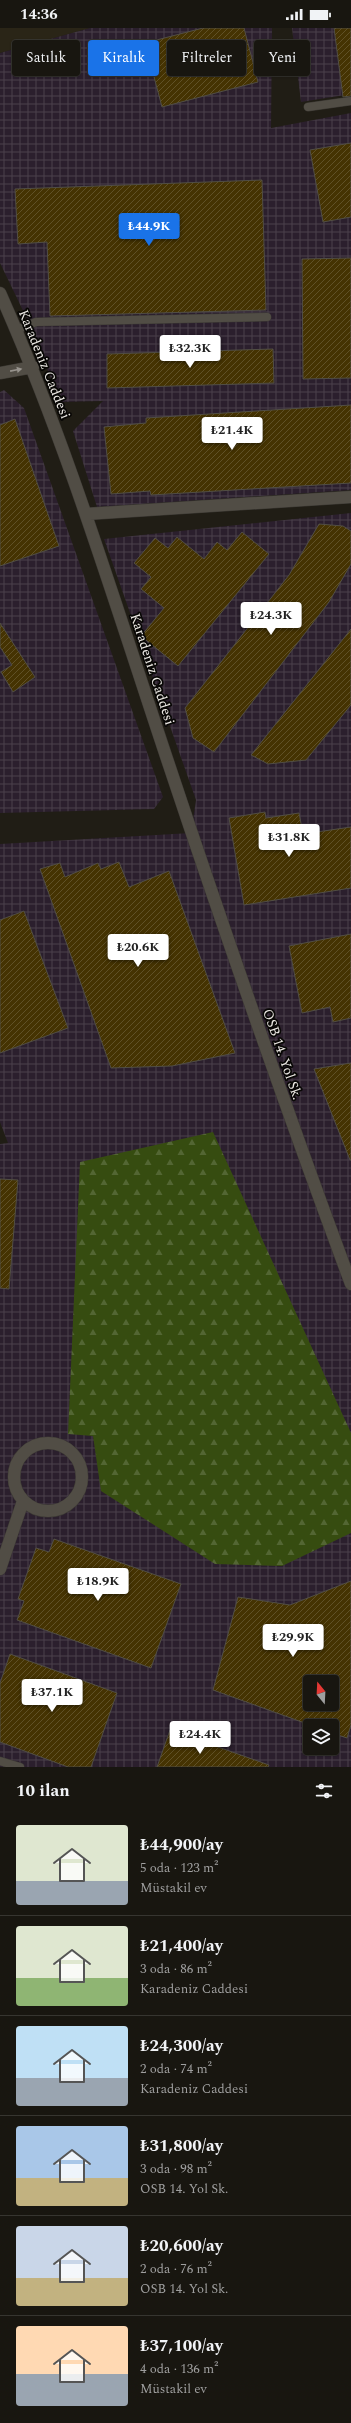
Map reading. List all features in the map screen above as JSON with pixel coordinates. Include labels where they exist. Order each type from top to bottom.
[{"type":"street","name":"Karadeniz Caddesi","points":[[0,293],[33,367],[86,514],[191,833]]},
{"type":"street","points":[[0,373],[33,367]]},
{"type":"street","points":[[86,514],[351,497]]},
{"type":"street","name":"OSB 14. Yol Sk.","points":[[191,833],[281,1097],[351,1284]]},
{"type":"street","points":[[54,1442],[65,1447],[74,1454],[80,1464],[82,1476],[80,1488],[74,1498],[66,1506],[54,1510],[42,1511],[32,1508],[23,1501],[13,1482],[17,1461],[23,1452],[32,1446],[54,1442]]},
{"type":"street","points":[[0,1569],[23,1501]]},
{"type":"lane","points":[[308,107],[351,100]]},
{"type":"lane","points":[[16,330],[36,322],[268,317]]},
{"type":"lane","points":[[0,1761],[20,1767]]},
{"type":"shaded area","points":[[0,28],[90,28],[47,40],[12,40],[12,50],[0,53]]},
{"type":"shaded area","points":[[90,28],[272,28],[272,40],[254,40],[254,76],[272,76],[271,128],[351,113],[351,490],[97,507],[73,431],[103,401],[60,402],[31,327],[0,263],[0,53],[12,50],[12,76],[80,76],[80,40],[47,40]]},
{"type":"shaded area","points":[[292,28],[351,28],[351,94],[301,102],[298,76],[310,76],[310,40],[293,40]]},
{"type":"shaded area","points":[[4,390],[24,408],[163,797],[154,809],[0,813],[0,392]]},
{"type":"shaded area","points":[[351,513],[351,1767],[0,1767],[0,1144],[8,1143],[0,1122],[0,844],[191,833],[196,800],[104,539]]},
{"type":"green space","points":[[213,1132],[351,1433],[351,1533],[282,1566],[215,1564],[101,1491],[93,1436],[68,1434],[80,1162]]},
{"type":"building","points":[[203,28],[244,28],[254,67],[254,76],[256,76],[258,82],[162,107],[154,76],[159,76],[159,40],[157,40]]},
{"type":"building","points":[[334,28],[351,28],[351,96],[343,97]]},
{"type":"building","points":[[351,143],[351,217],[323,222],[310,150]]},
{"type":"building","points":[[262,180],[266,310],[50,316],[47,242],[18,244],[15,189]]},
{"type":"building","points":[[351,258],[351,378],[303,379],[302,259]]},
{"type":"building","points":[[273,349],[274,383],[107,388],[107,354]]},
{"type":"building","points":[[351,405],[351,483],[151,495],[150,491],[111,494],[104,427],[146,423],[146,418]]},
{"type":"building","points":[[15,419],[59,546],[0,566],[0,425]]},
{"type":"building","points":[[319,524],[343,526],[351,531],[351,564],[329,602],[214,752],[193,738],[185,708],[289,575]]},
{"type":"building","points":[[242,532],[269,554],[178,666],[141,636],[164,608],[141,589],[151,577],[134,563],[155,538],[168,548],[177,537],[204,559],[217,542],[227,550]]},
{"type":"building","points":[[0,623],[35,677],[13,692],[1,672],[12,665],[0,647]]},
{"type":"building","points":[[351,629],[351,705],[306,760],[268,764],[251,755]]},
{"type":"building","points":[[265,812],[266,818],[299,813],[303,834],[351,827],[351,888],[244,905],[229,818]]},
{"type":"building","points":[[119,862],[129,887],[169,871],[235,1053],[172,1066],[111,1068],[40,869],[60,863],[65,877],[98,863],[101,869]]},
{"type":"building","points":[[24,911],[68,1028],[0,1053],[0,920]]},
{"type":"building","points":[[351,934],[351,1018],[333,1022],[330,1007],[302,1013],[289,946]]},
{"type":"building","points":[[351,1063],[351,1160],[350,1160],[314,1069]]},
{"type":"building","points":[[0,1179],[18,1180],[9,1289],[0,1288]]},
{"type":"building","points":[[54,1539],[181,1584],[151,1668],[17,1620],[24,1601],[18,1599],[36,1548],[49,1552]]},
{"type":"building","points":[[351,1581],[351,1725],[347,1738],[339,1735],[339,1719],[303,1719],[303,1722],[213,1690],[238,1597],[290,1605]]},
{"type":"building","points":[[10,1654],[117,1693],[91,1767],[68,1767],[0,1742],[0,1683]]},
{"type":"building","points":[[170,1730],[269,1765],[268,1767],[157,1767]]}]
